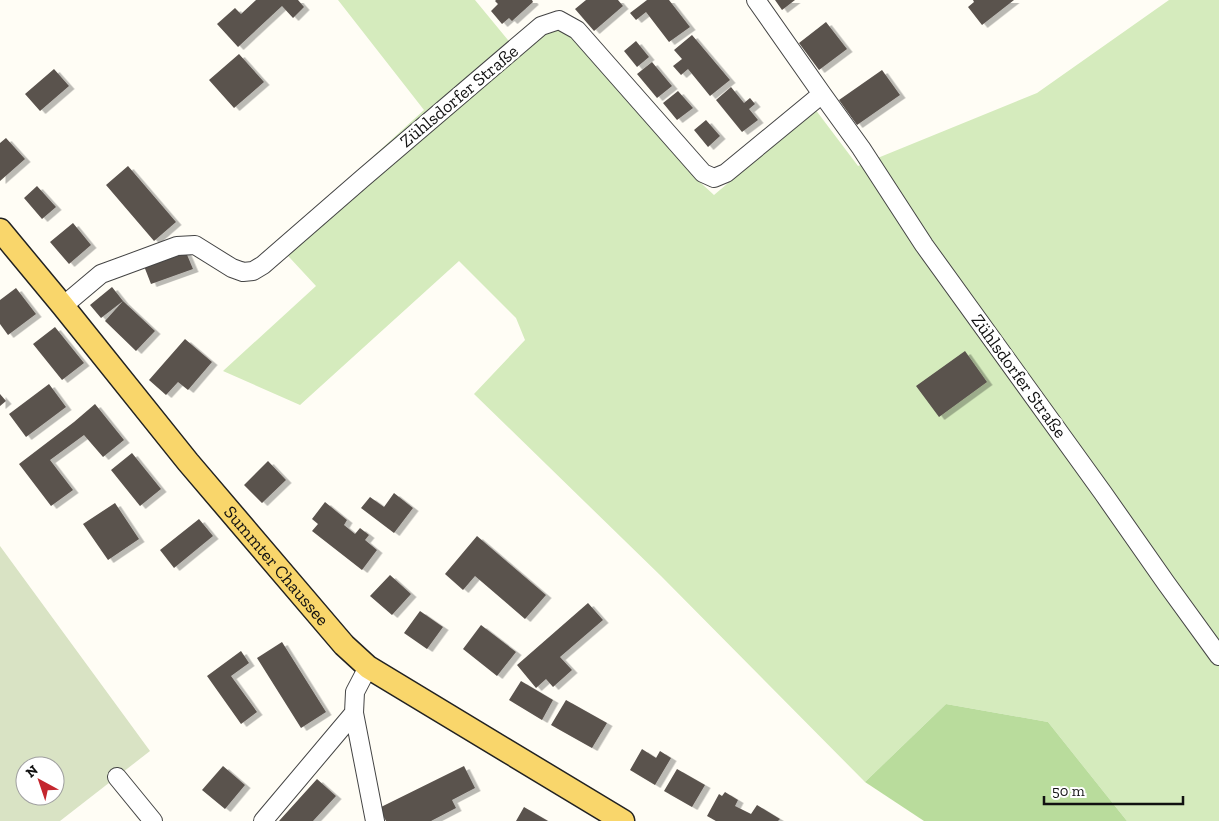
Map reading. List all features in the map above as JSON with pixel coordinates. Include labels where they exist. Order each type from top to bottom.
[{"type":"main road","name":"Summter Chaussee","points":[[0,230],[188,462],[338,638],[368,667],[623,821]]},
{"type":"street","name":"Zühlsdorfer Straße","points":[[756,0],[866,156],[924,245],[1219,656]]},
{"type":"street","name":"Zühlsdorfer Straße","points":[[63,306],[102,274],[177,246],[195,245],[232,268],[243,272],[254,271],[541,26],[559,20],[577,30],[703,173],[714,178],[726,173],[822,94]]},
{"type":"street","points":[[368,667],[355,692],[354,713],[375,821]]},
{"type":"street","points":[[263,821],[354,713]]},
{"type":"street","points":[[117,777],[153,821]]},
{"type":"street","points":[[362,821],[369,796]]},
{"type":"green space","points":[[338,0],[475,0],[517,51],[557,23],[595,58],[702,184],[714,195],[815,109],[858,166],[1037,93],[1169,0],[1219,0],[1219,821],[1127,821],[1048,722],[946,704],[865,782],[661,576],[474,394],[525,340],[516,318],[459,261],[300,405],[223,371],[316,286],[277,244],[424,110]]},
{"type":"green space","points":[[0,546],[150,751],[60,821],[0,821]]},
{"type":"green space","points":[[946,704],[1048,722],[1127,821],[924,821],[865,782]]},
{"type":"building","points":[[256,0],[298,0],[304,7],[293,18],[282,6],[238,47],[217,24],[235,8],[241,14]]},
{"type":"building","points":[[496,0],[532,0],[533,2],[512,21],[509,18],[502,24],[491,11],[498,4]]},
{"type":"building","points":[[586,0],[618,0],[623,6],[594,31],[575,9]]},
{"type":"building","points":[[647,0],[669,0],[690,27],[669,42],[646,12],[636,20],[630,13]]},
{"type":"building","points":[[775,0],[795,0],[782,10]]},
{"type":"building","points":[[973,0],[1014,0],[982,25],[968,7],[974,2]]},
{"type":"building","points":[[826,22],[847,49],[819,70],[799,43]]},
{"type":"building","points":[[692,35],[730,80],[710,96],[688,69],[681,75],[673,66],[682,59],[674,50]]},
{"type":"building","points":[[636,41],[649,57],[637,67],[624,51]]},
{"type":"building","points":[[239,54],[264,82],[234,108],[209,80]]},
{"type":"building","points":[[652,62],[672,86],[657,98],[637,74]]},
{"type":"building","points":[[54,69],[69,86],[40,111],[25,94]]},
{"type":"building","points":[[882,70],[900,95],[857,125],[839,100]]},
{"type":"building","points":[[731,87],[744,103],[750,98],[755,104],[749,109],[758,120],[742,132],[716,100]]},
{"type":"building","points":[[678,91],[693,108],[677,120],[663,103]]},
{"type":"building","points":[[706,120],[720,136],[708,147],[694,130]]},
{"type":"building","points":[[6,138],[25,159],[0,181],[0,143]]},
{"type":"building","points":[[128,166],[176,222],[154,241],[106,185]]},
{"type":"building","points":[[37,186],[56,207],[42,219],[24,198]]},
{"type":"building","points":[[73,223],[91,245],[69,264],[50,242]]},
{"type":"building","points":[[185,250],[193,269],[151,284],[144,266]]},
{"type":"building","points":[[112,287],[123,301],[101,318],[90,305]]},
{"type":"building","points":[[16,288],[36,314],[8,335],[0,324],[0,300]]},
{"type":"building","points":[[123,301],[155,331],[136,351],[105,321]]},
{"type":"building","points":[[55,327],[84,363],[62,380],[33,344]]},
{"type":"building","points":[[185,339],[212,362],[188,390],[178,382],[166,395],[149,380]]},
{"type":"building","points":[[965,351],[987,382],[939,417],[916,386]]},
{"type":"building","points":[[49,384],[66,407],[26,437],[9,414]]},
{"type":"building","points":[[0,394],[6,401],[0,406]]},
{"type":"building","points":[[95,404],[124,440],[103,457],[84,435],[50,460],[73,490],[51,506],[19,464]]},
{"type":"building","points":[[132,453],[161,489],[140,506],[111,470]]},
{"type":"building","points":[[268,461],[286,480],[262,503],[244,485]]},
{"type":"building","points":[[394,493],[413,508],[394,533],[361,508],[370,497],[384,507]]},
{"type":"building","points":[[325,502],[347,520],[344,525],[355,534],[360,528],[369,535],[365,540],[377,550],[362,570],[312,531],[318,524],[312,519]]},
{"type":"building","points":[[115,503],[139,539],[108,560],[83,524]]},
{"type":"building","points":[[199,519],[213,536],[174,568],[160,550]]},
{"type":"building","points":[[477,536],[546,595],[525,619],[475,576],[463,590],[445,574]]},
{"type":"building","points":[[390,575],[411,594],[392,615],[370,596]]},
{"type":"building","points":[[588,603],[603,620],[560,657],[572,670],[553,687],[546,679],[536,688],[517,665]]},
{"type":"building","points":[[420,611],[443,627],[427,649],[404,633]]},
{"type":"building","points":[[481,625],[516,652],[497,676],[463,649]]},
{"type":"building","points":[[282,642],[326,712],[301,728],[257,658]]},
{"type":"building","points":[[241,651],[249,663],[231,676],[257,712],[241,724],[207,676]]},
{"type":"building","points":[[521,681],[553,700],[542,720],[509,700]]},
{"type":"building","points":[[566,700],[607,723],[592,748],[551,725]]},
{"type":"building","points":[[642,749],[656,758],[660,751],[671,758],[655,785],[630,770]]},
{"type":"building","points":[[223,766],[245,785],[225,809],[202,790]]},
{"type":"building","points":[[464,766],[475,788],[452,800],[456,808],[431,821],[386,821],[379,808]]},
{"type":"building","points":[[677,769],[705,785],[692,807],[664,791]]},
{"type":"building","points":[[317,779],[336,796],[313,821],[279,821]]},
{"type":"building","points":[[725,792],[738,800],[735,806],[751,814],[757,805],[780,819],[778,821],[716,821],[707,816],[719,794],[722,796]]},
{"type":"building","points":[[524,807],[548,821],[516,821]]}]
